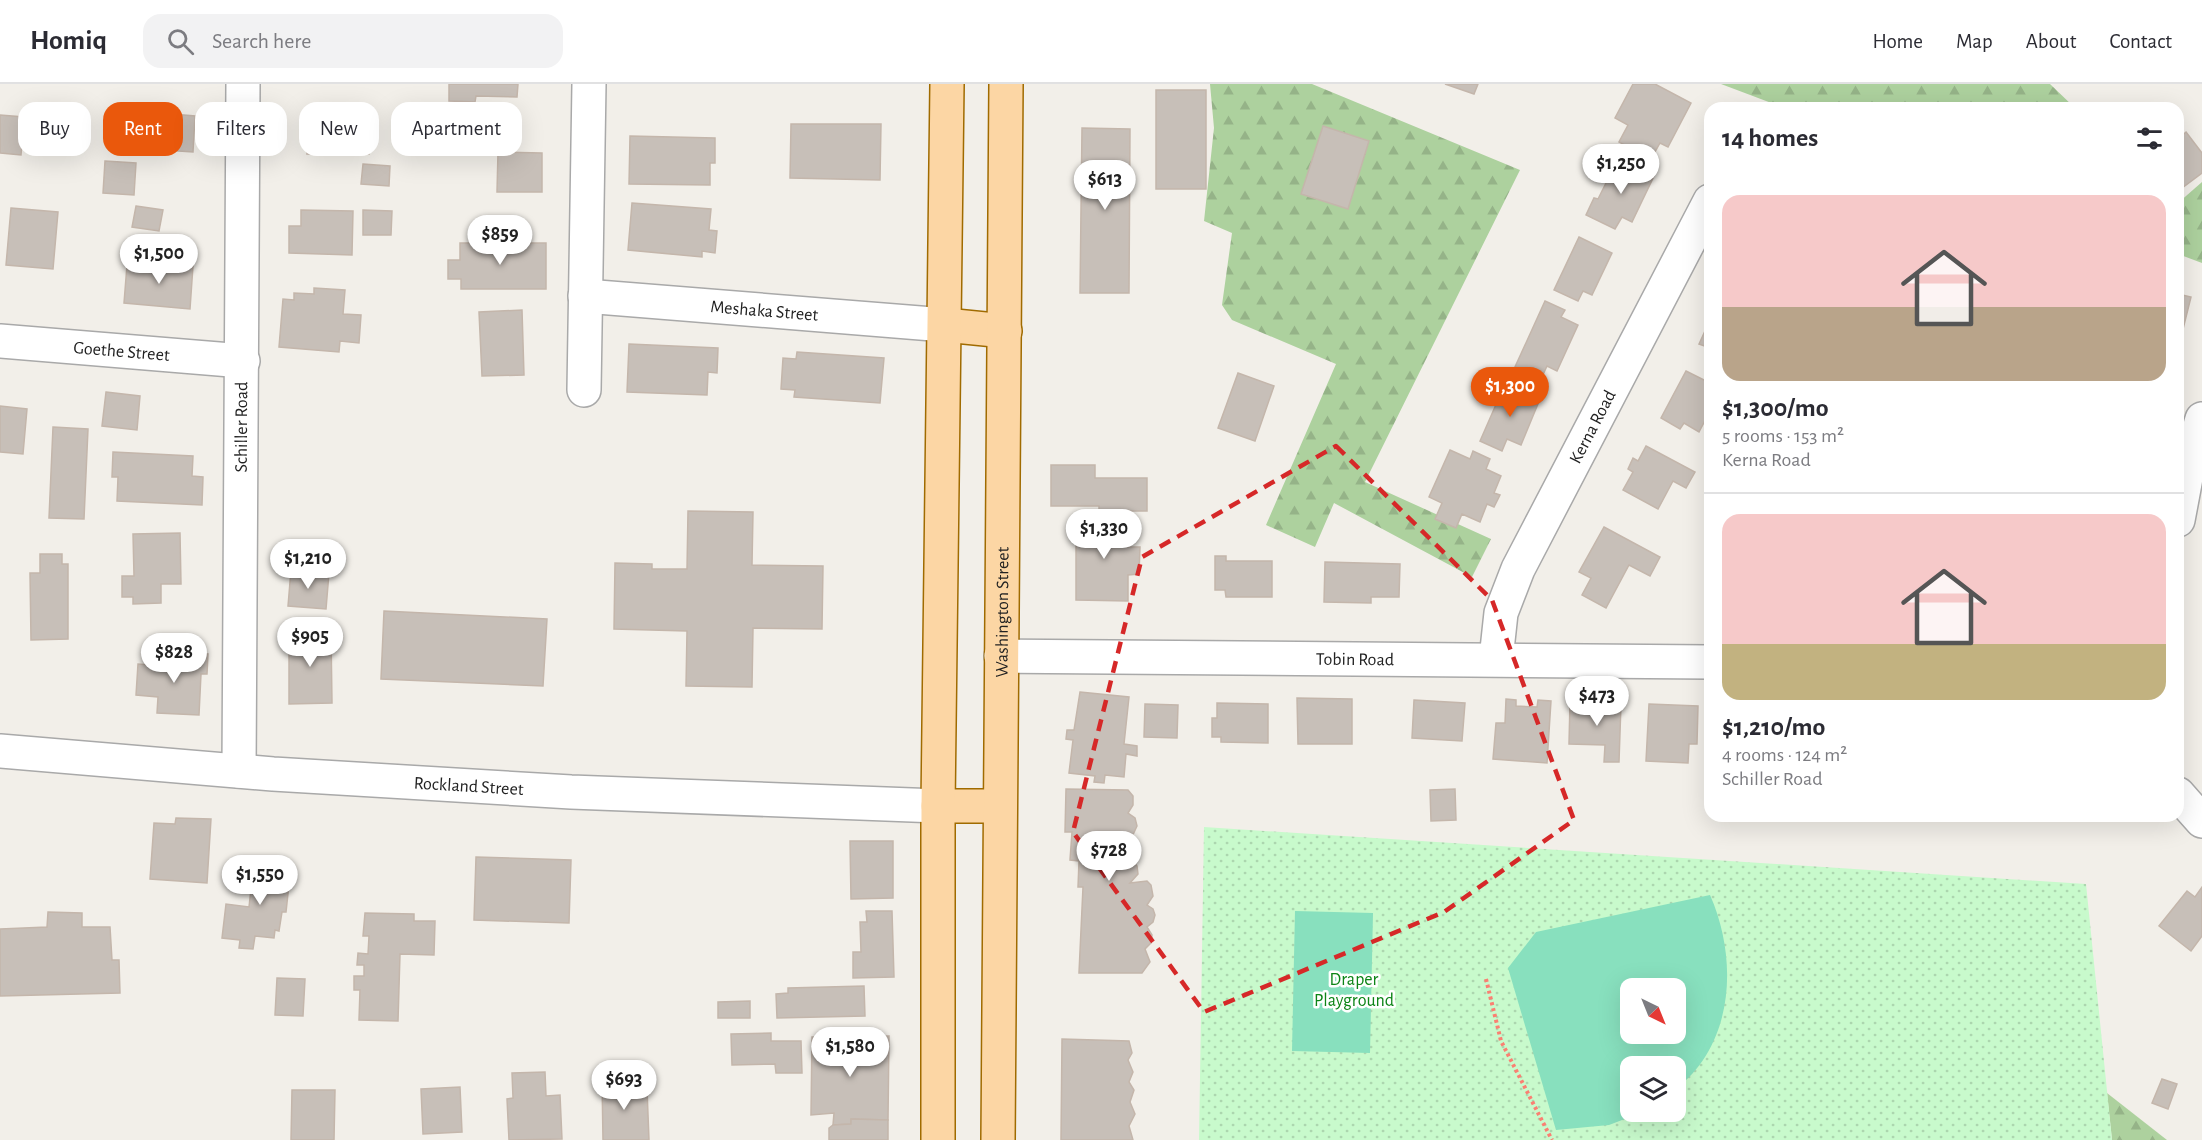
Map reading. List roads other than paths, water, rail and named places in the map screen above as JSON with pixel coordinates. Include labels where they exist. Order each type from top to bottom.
[{"type":"main road","points":[[938,1140],[938,806],[946,84]]},
{"type":"main road","name":"Washington Street","points":[[998,1140],[1005,94]]},
{"type":"main road","points":[[945,325],[1005,331]]},
{"type":"main road","points":[[938,806],[999,807]]},
{"type":"street","name":"Schiller Road","points":[[239,771],[243,84]]},
{"type":"street","points":[[584,390],[589,84]]},
{"type":"street","name":"Kerna Road","points":[[1496,659],[1501,613],[1518,569],[1704,212]]},
{"type":"street","name":"Meshaka Street","points":[[585,296],[945,325]]},
{"type":"street","name":"Goethe Street","points":[[0,341],[243,361]]},
{"type":"street","points":[[2184,481],[2193,422]]},
{"type":"street","name":"Tobin Road","points":[[1001,656],[1704,662]]},
{"type":"street","name":"Rockland Street","points":[[0,751],[239,771],[571,792],[938,806]]},
{"type":"street","points":[[2184,801],[2202,821]]},
{"type":"park label","name":"Draper Playground","points":[[1354,989]]}]
